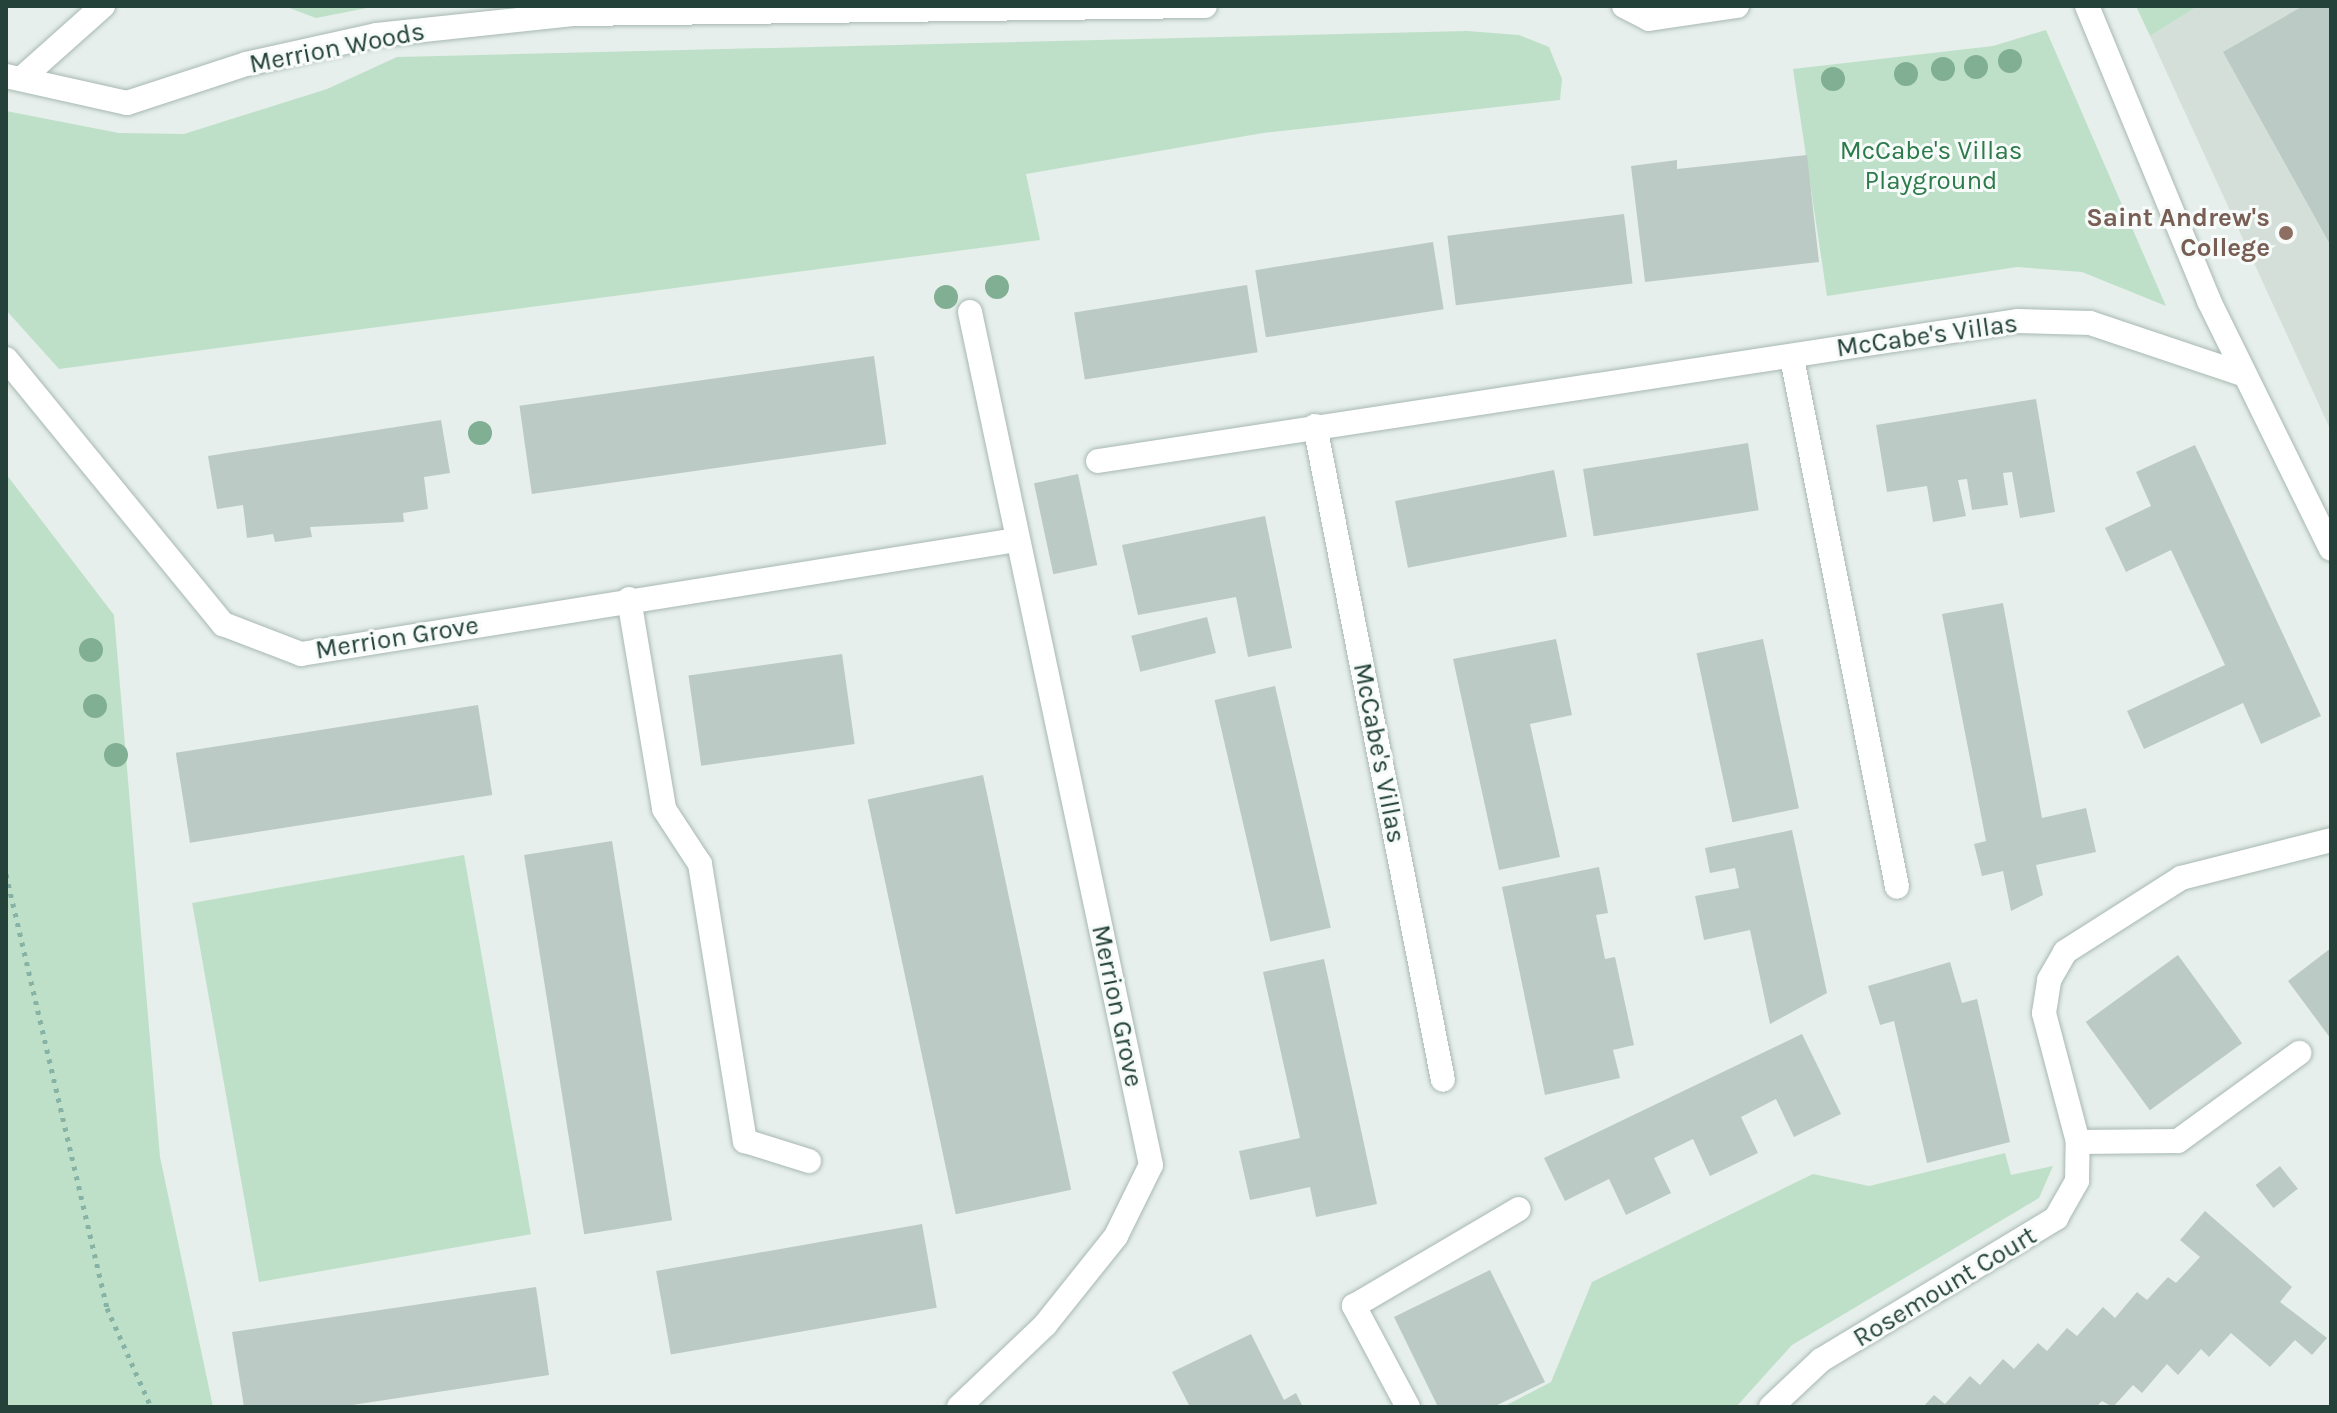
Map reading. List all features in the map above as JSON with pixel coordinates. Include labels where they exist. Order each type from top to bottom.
[{"type":"street","points":[[14,78],[103,6]]},
{"type":"street","name":"Merrion Woods","points":[[14,78],[127,103],[246,64],[377,35],[575,14],[1205,6]]},
{"type":"street","points":[[1624,6],[1649,19],[1737,6]]},
{"type":"street","points":[[2087,6],[2209,301],[2331,549]]},
{"type":"street","name":"Merrion Grove","points":[[959,1407],[1045,1325],[1107,1248],[1144,1190],[1151,1165],[970,312]]},
{"type":"street","name":"McCabe's Villas","points":[[1098,461],[1315,426],[1792,358],[1946,328],[2090,323],[2245,375]]},
{"type":"street","points":[[1792,358],[1897,887]]},
{"type":"street","name":"Merrion Grove","points":[[6,359],[170,568],[223,624],[301,654],[629,599],[1017,540]]},
{"type":"street","name":"McCabe's Villas","points":[[1315,426],[1443,1080]]},
{"type":"street","points":[[629,599],[664,809],[700,864],[745,1141],[809,1161]]},
{"type":"street","name":"Rosemount Court","points":[[1771,1407],[1821,1360],[2056,1218],[2077,1181],[2078,1142],[2044,1013],[2049,980],[2065,952],[2181,878],[2331,840]]},
{"type":"street","points":[[2078,1142],[2178,1141],[2299,1053]]},
{"type":"street","points":[[1408,1407],[1354,1306],[1519,1209]]},
{"type":"path","points":[[6,874],[107,1308],[151,1407]]},
{"type":"shaded area","name":"Saint Andrew's College","points":[[2198,6],[2331,6],[2331,431],[2150,36]]},
{"type":"green space","points":[[284,6],[377,6],[316,18]]},
{"type":"green space","points":[[2136,6],[2198,6],[2150,36]]},
{"type":"green space","name":"McCabe's Villas Playground","points":[[2046,30],[2166,306],[2082,272],[2017,267],[1827,296],[1793,69],[1993,46]]},
{"type":"green space","points":[[1467,31],[1519,35],[1549,47],[1562,79],[1560,100],[1263,133],[1026,174],[1040,240],[59,369],[6,310],[6,111],[119,133],[184,134],[327,89],[397,57]]},
{"type":"green space","points":[[6,474],[114,615],[160,1157],[213,1407],[6,1407]]},
{"type":"green space","points":[[464,855],[531,1234],[259,1282],[192,903]]},
{"type":"green space","points":[[2005,1153],[2011,1175],[2053,1166],[2039,1198],[1792,1345],[1736,1407],[1503,1407],[1551,1382],[1592,1282],[1813,1174],[1869,1186]]},
{"type":"building","points":[[2303,6],[2331,6],[2331,246],[2223,52]]},
{"type":"building","points":[[1807,155],[1819,262],[1645,282],[1631,166],[1677,160],[1677,169]]},
{"type":"building","points":[[1624,214],[1633,283],[1456,305],[1447,236]]},
{"type":"building","points":[[1433,242],[1444,309],[1266,337],[1255,270]]},
{"type":"building","points":[[1247,285],[1258,352],[1085,380],[1074,312]]},
{"type":"building","points":[[874,356],[886,444],[532,494],[519,406]]},
{"type":"building","points":[[2036,399],[2055,512],[2020,518],[2012,472],[2003,473],[2008,505],[1972,510],[1967,479],[1958,480],[1966,516],[1933,522],[1927,486],[1887,492],[1876,425]]},
{"type":"building","points":[[441,420],[450,473],[424,477],[428,509],[403,513],[404,522],[310,527],[312,537],[275,542],[273,534],[247,538],[243,505],[217,509],[208,456]]},
{"type":"building","points":[[1748,443],[1759,510],[1594,536],[1583,469]]},
{"type":"building","points":[[2195,445],[2321,716],[2261,744],[2243,703],[2144,749],[2127,711],[2225,665],[2171,550],[2126,572],[2105,528],[2151,506],[2136,472]]},
{"type":"building","points":[[1554,470],[1567,537],[1408,568],[1395,501]]},
{"type":"building","points":[[1078,474],[1097,565],[1053,574],[1034,483]]},
{"type":"building","points":[[1265,516],[1292,648],[1248,657],[1236,597],[1138,615],[1122,545]]},
{"type":"building","points":[[2003,603],[2042,818],[2086,808],[2096,852],[2036,865],[2043,895],[2011,911],[2003,871],[1982,876],[1974,844],[1986,841],[1942,614]]},
{"type":"building","points":[[1207,617],[1216,653],[1140,672],[1131,636]]},
{"type":"building","points":[[1556,639],[1572,715],[1530,724],[1560,857],[1499,870],[1453,659]]},
{"type":"building","points":[[1763,639],[1799,808],[1732,822],[1696,653]]},
{"type":"building","points":[[842,654],[855,744],[701,766],[689,676]]},
{"type":"building","points":[[1275,686],[1331,928],[1270,942],[1215,700]]},
{"type":"building","points":[[478,705],[492,795],[190,843],[176,753]]},
{"type":"building","points":[[983,775],[1071,1190],[956,1214],[868,800]]},
{"type":"building","points":[[1792,830],[1827,993],[1770,1024],[1750,930],[1704,940],[1695,896],[1739,888],[1735,868],[1710,873],[1705,848]]},
{"type":"building","points":[[612,841],[672,1220],[584,1234],[524,855]]},
{"type":"building","points":[[1599,867],[1608,913],[1596,915],[1605,959],[1615,957],[1634,1045],[1613,1050],[1620,1078],[1545,1095],[1502,887]]},
{"type":"building","points":[[2331,948],[2331,1039],[2288,981]]},
{"type":"building","points":[[2178,955],[2242,1043],[2150,1110],[2086,1022]]},
{"type":"building","points":[[1324,959],[1377,1204],[1316,1217],[1310,1187],[1250,1200],[1239,1151],[1300,1138],[1263,972]]},
{"type":"building","points":[[1950,962],[1962,1003],[1977,999],[2010,1142],[1927,1163],[1894,1021],[1880,1025],[1868,986]]},
{"type":"building","points":[[1802,1034],[1841,1114],[1794,1137],[1776,1099],[1741,1117],[1758,1153],[1710,1176],[1693,1139],[1654,1158],[1671,1193],[1626,1215],[1609,1179],[1565,1201],[1544,1158]]},
{"type":"building","points":[[2280,1166],[2298,1189],[2273,1208],[2256,1185]]},
{"type":"building","points":[[2205,1211],[2292,1287],[2280,1302],[2327,1338],[2312,1355],[2295,1340],[2270,1367],[2231,1333],[2209,1357],[2201,1349],[2178,1375],[2167,1364],[2142,1393],[2133,1385],[2113,1407],[2102,1401],[2096,1407],[1923,1407],[1934,1395],[1945,1404],[1970,1376],[1980,1385],[2003,1359],[2014,1369],[2038,1343],[2047,1351],[2067,1328],[2077,1336],[2103,1307],[2115,1318],[2137,1292],[2147,1300],[2168,1277],[2176,1283],[2200,1257],[2180,1240]]},
{"type":"building","points":[[922,1224],[937,1308],[671,1355],[656,1271]]},
{"type":"building","points":[[1490,1270],[1545,1382],[1493,1407],[1438,1407],[1394,1317]]},
{"type":"building","points":[[536,1287],[549,1375],[339,1407],[244,1407],[232,1332]]},
{"type":"building","points":[[1251,1334],[1284,1400],[1296,1393],[1303,1407],[1190,1407],[1172,1372]]},
{"type":"place","name":"Saint Andrew's College","points":[[2286,233]]}]
